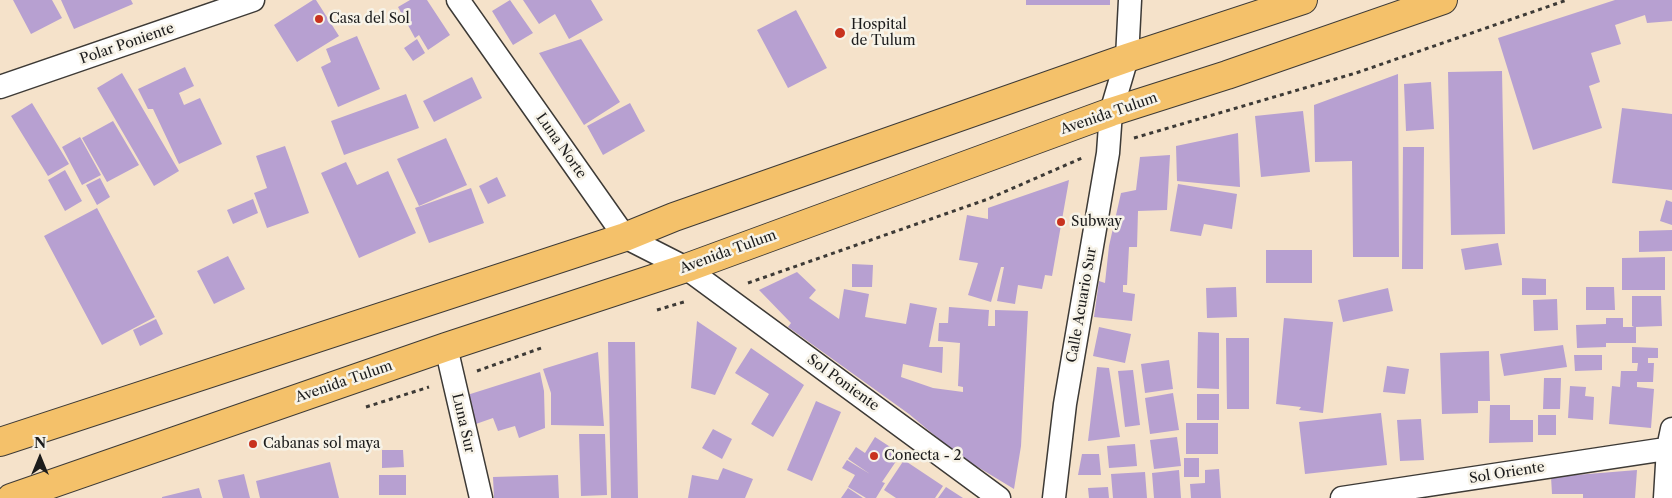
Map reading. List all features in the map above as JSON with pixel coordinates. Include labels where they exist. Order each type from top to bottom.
[{"type":"main road","points":[[0,442],[625,237],[708,205],[1127,58],[1303,0]]},
{"type":"main road","name":"Avenida Tulum","points":[[11,498],[446,347],[686,268],[1112,112],[1227,75],[1443,0]]},
{"type":"street","name":"Polar Poniente","points":[[0,87],[254,0]]},
{"type":"street","name":"Luna Norte","points":[[458,0],[625,237],[686,268]]},
{"type":"street","name":"Calle Acuario Sur","points":[[1054,498],[1065,404],[1109,146],[1112,112],[1127,58],[1130,0]]},
{"type":"street","name":"Sol Poniente","points":[[686,268],[1000,498]]},
{"type":"street","name":"Luna Sur","points":[[446,347],[481,498]]},
{"type":"street","name":"Sol Oriente","points":[[1342,498],[1671,442]]},
{"type":"street","points":[[1665,498],[1671,442]]},
{"type":"path","points":[[655,310],[720,293],[988,199],[1109,146],[1356,73],[1566,0]]},
{"type":"path","points":[[362,408],[454,379],[545,347]]},
{"type":"building","points":[[13,0],[52,0],[62,18],[31,34]]},
{"type":"building","points":[[61,0],[131,0],[133,4],[74,29]]},
{"type":"building","points":[[313,0],[316,0],[339,36],[297,62],[274,25]]},
{"type":"building","points":[[410,0],[427,0],[450,35],[428,50],[419,35],[415,38],[398,7]]},
{"type":"building","points":[[510,0],[533,33],[513,45],[492,11]]},
{"type":"building","points":[[523,0],[591,0],[603,20],[569,39],[555,14],[539,24]]},
{"type":"building","points":[[1026,0],[1110,0],[1110,5],[1026,5]]},
{"type":"building","points":[[1615,0],[1672,0],[1672,21],[1647,23],[1645,15],[1615,25],[1621,44],[1591,53],[1600,82],[1589,86],[1602,128],[1533,150],[1498,38]]},
{"type":"building","points":[[796,10],[827,68],[788,88],[757,30]]},
{"type":"building","points":[[357,36],[380,89],[338,107],[321,67],[331,62],[326,49]]},
{"type":"building","points":[[417,39],[425,53],[413,61],[404,48]]},
{"type":"building","points":[[581,39],[620,102],[584,125],[539,53]]},
{"type":"building","points":[[185,67],[194,86],[179,93],[184,105],[200,98],[222,144],[179,164],[153,109],[148,109],[138,89]]},
{"type":"building","points":[[1502,71],[1505,234],[1451,235],[1448,72]]},
{"type":"building","points":[[122,73],[179,171],[154,186],[97,88]]},
{"type":"building","points":[[1398,74],[1399,257],[1353,257],[1352,161],[1315,162],[1314,105]]},
{"type":"building","points":[[472,77],[482,98],[434,122],[423,101]]},
{"type":"building","points":[[1431,82],[1434,129],[1406,131],[1404,84]]},
{"type":"building","points":[[406,94],[419,128],[344,155],[331,121]]},
{"type":"building","points":[[32,103],[69,164],[48,176],[11,116]]},
{"type":"building","points":[[630,103],[645,131],[603,155],[587,126]]},
{"type":"building","points":[[1622,108],[1672,114],[1672,190],[1612,183]]},
{"type":"building","points":[[1303,111],[1310,172],[1261,177],[1255,116]]},
{"type":"building","points":[[113,121],[139,165],[107,182],[82,138]]},
{"type":"building","points":[[1238,133],[1240,187],[1177,181],[1176,146]]},
{"type":"building","points":[[80,137],[101,175],[82,185],[62,147]]},
{"type":"building","points":[[446,138],[467,185],[419,206],[397,159]]},
{"type":"building","points":[[285,146],[309,213],[267,228],[254,193],[267,188],[256,156]]},
{"type":"building","points":[[1403,147],[1424,147],[1423,269],[1402,269]]},
{"type":"building","points":[[1170,155],[1167,210],[1138,211],[1137,247],[1129,247],[1127,285],[1123,285],[1123,292],[1135,294],[1132,321],[1094,317],[1099,281],[1105,283],[1109,246],[1121,193],[1136,190],[1140,157]]},
{"type":"building","points":[[346,162],[357,185],[388,171],[416,233],[359,258],[321,173]]},
{"type":"building","points":[[65,170],[82,201],[65,211],[48,180]]},
{"type":"building","points":[[497,177],[506,196],[488,204],[479,186]]},
{"type":"building","points":[[100,178],[110,197],[97,205],[86,185]]},
{"type":"building","points":[[1069,180],[1052,276],[1045,275],[1042,289],[1018,285],[1015,304],[997,301],[1004,267],[1001,267],[991,302],[968,295],[978,263],[959,260],[967,215],[988,219],[988,208]]},
{"type":"building","points":[[1178,184],[1237,194],[1232,229],[1204,224],[1201,236],[1170,231]]},
{"type":"building","points":[[471,188],[484,223],[429,243],[415,208]]},
{"type":"building","points":[[253,199],[258,213],[233,224],[227,210]]},
{"type":"building","points":[[1666,200],[1672,202],[1672,225],[1660,221]]},
{"type":"building","points":[[97,208],[155,317],[102,345],[44,236]]},
{"type":"building","points":[[1672,230],[1672,251],[1639,252],[1639,231]]},
{"type":"building","points":[[1498,243],[1502,265],[1465,270],[1461,249]]},
{"type":"building","points":[[1266,250],[1312,250],[1312,283],[1266,283]]},
{"type":"building","points":[[228,256],[245,289],[214,304],[197,271]]},
{"type":"building","points":[[1665,257],[1665,290],[1622,290],[1622,258]]},
{"type":"building","points":[[852,264],[873,265],[872,287],[852,287]]},
{"type":"building","points":[[797,272],[816,290],[809,298],[839,319],[844,289],[869,294],[865,317],[906,324],[910,303],[937,308],[929,347],[943,347],[942,373],[903,364],[901,377],[933,388],[963,392],[963,387],[958,386],[960,343],[938,341],[939,323],[948,323],[949,307],[989,310],[988,326],[995,326],[995,310],[1028,311],[1021,446],[1014,489],[958,455],[909,414],[788,327],[791,323],[759,290]]},
{"type":"building","points":[[1522,278],[1546,279],[1546,295],[1522,295]]},
{"type":"building","points":[[1236,287],[1237,317],[1207,318],[1206,288]]},
{"type":"building","points":[[1586,287],[1614,287],[1615,310],[1586,310]]},
{"type":"building","points":[[1388,288],[1393,311],[1343,322],[1338,300]]},
{"type":"building","points":[[1632,296],[1661,296],[1662,326],[1636,327],[1636,343],[1606,343],[1606,347],[1577,348],[1576,325],[1606,324],[1606,318],[1623,318],[1623,327],[1634,327],[1632,326]]},
{"type":"building","points":[[1557,299],[1558,330],[1534,331],[1533,300]]},
{"type":"building","points":[[1284,318],[1333,322],[1323,413],[1299,410],[1301,407],[1276,404]]},
{"type":"building","points":[[156,319],[163,334],[140,346],[133,330]]},
{"type":"building","points":[[697,321],[737,348],[715,395],[691,388]]},
{"type":"building","points":[[1099,327],[1131,334],[1125,363],[1093,356]]},
{"type":"building","points":[[1198,332],[1219,333],[1219,389],[1197,388]]},
{"type":"building","points":[[1226,338],[1249,338],[1249,409],[1227,409]]},
{"type":"building","points":[[608,342],[635,342],[638,498],[611,498]]},
{"type":"building","points":[[1563,345],[1567,367],[1504,376],[1500,354]]},
{"type":"building","points":[[1632,347],[1658,348],[1658,358],[1648,358],[1648,363],[1654,363],[1653,382],[1637,382],[1637,387],[1654,389],[1651,428],[1609,424],[1612,386],[1620,387],[1621,371],[1637,371],[1638,363],[1632,363]]},
{"type":"building","points":[[751,348],[804,385],[773,437],[751,424],[769,394],[735,373]]},
{"type":"building","points":[[1489,351],[1490,401],[1478,401],[1478,413],[1442,414],[1440,353]]},
{"type":"building","points":[[598,352],[604,426],[551,425],[551,393],[543,369]]},
{"type":"building","points":[[1574,355],[1602,355],[1602,370],[1575,371]]},
{"type":"building","points":[[1169,360],[1173,389],[1145,393],[1141,364]]},
{"type":"building","points":[[1387,366],[1409,369],[1405,394],[1383,392]]},
{"type":"building","points":[[1097,367],[1109,368],[1120,437],[1088,441]]},
{"type":"building","points":[[1133,370],[1140,425],[1125,427],[1118,371]]},
{"type":"building","points":[[540,372],[544,391],[545,428],[519,438],[515,426],[498,431],[493,418],[473,425],[464,396]]},
{"type":"building","points":[[1544,378],[1561,378],[1560,409],[1543,409]]},
{"type":"building","points":[[1570,386],[1586,387],[1585,396],[1594,397],[1593,420],[1568,418]]},
{"type":"building","points":[[1173,393],[1179,430],[1150,434],[1145,398]]},
{"type":"building","points":[[1197,394],[1219,394],[1219,420],[1197,420]]},
{"type":"building","points":[[816,401],[841,412],[812,481],[787,470]]},
{"type":"building","points":[[1490,405],[1510,405],[1510,420],[1533,420],[1533,442],[1489,443]]},
{"type":"building","points":[[1381,413],[1387,465],[1305,474],[1299,422]]},
{"type":"building","points":[[1538,415],[1556,415],[1556,435],[1538,435]]},
{"type":"building","points":[[1421,419],[1424,460],[1400,461],[1397,420]]},
{"type":"building","points":[[1186,423],[1218,423],[1218,454],[1186,454]]},
{"type":"building","points":[[713,429],[732,439],[722,459],[702,448]]},
{"type":"building","points":[[579,434],[605,434],[607,495],[581,496]]},
{"type":"building","points":[[875,437],[901,454],[882,482],[885,483],[876,498],[866,498],[848,487],[855,475],[842,468],[847,460],[870,474],[848,459],[856,447],[865,453]]},
{"type":"building","points":[[1177,437],[1181,466],[1154,469],[1150,440]]},
{"type":"building","points":[[1135,444],[1137,466],[1109,468],[1107,446]]},
{"type":"building","points":[[382,450],[403,450],[404,467],[382,468]]},
{"type":"building","points":[[1082,454],[1099,454],[1101,475],[1078,475]]},
{"type":"building","points":[[1184,458],[1199,458],[1199,477],[1184,477]]},
{"type":"building","points":[[904,460],[943,486],[935,498],[896,498],[884,490]]},
{"type":"building","points":[[330,462],[339,498],[260,498],[256,481]]},
{"type":"building","points":[[723,468],[753,479],[745,498],[688,498],[692,475],[718,480]]},
{"type":"building","points":[[1219,469],[1221,498],[1191,498],[1190,484],[1205,483],[1205,470]]},
{"type":"building","points":[[1179,470],[1181,498],[1154,498],[1152,473]]},
{"type":"building","points":[[1637,470],[1635,498],[1583,498],[1583,494],[1552,494],[1551,477]]},
{"type":"building","points":[[1145,472],[1147,498],[1113,498],[1111,474]]},
{"type":"building","points":[[244,474],[250,498],[223,498],[218,480]]},
{"type":"building","points":[[379,475],[406,475],[406,495],[379,495]]},
{"type":"building","points":[[558,475],[559,498],[494,498],[493,477]]},
{"type":"building","points":[[946,487],[963,498],[938,498]]},
{"type":"building","points":[[1108,487],[1109,498],[1089,498],[1088,488]]},
{"type":"building","points":[[199,488],[202,498],[162,498],[162,497]]},
{"type":"building","points":[[848,488],[863,498],[841,498]]},
{"type":"place","name":"Casa del Sol","points":[[319,19]]},
{"type":"place","name":"Hospital de Tulum","points":[[840,33]]},
{"type":"place","name":"Subway","points":[[1061,222]]},
{"type":"place","name":"Cabanas sol maya","points":[[253,444]]},
{"type":"place","name":"Conecta - 2","points":[[874,456]]}]
